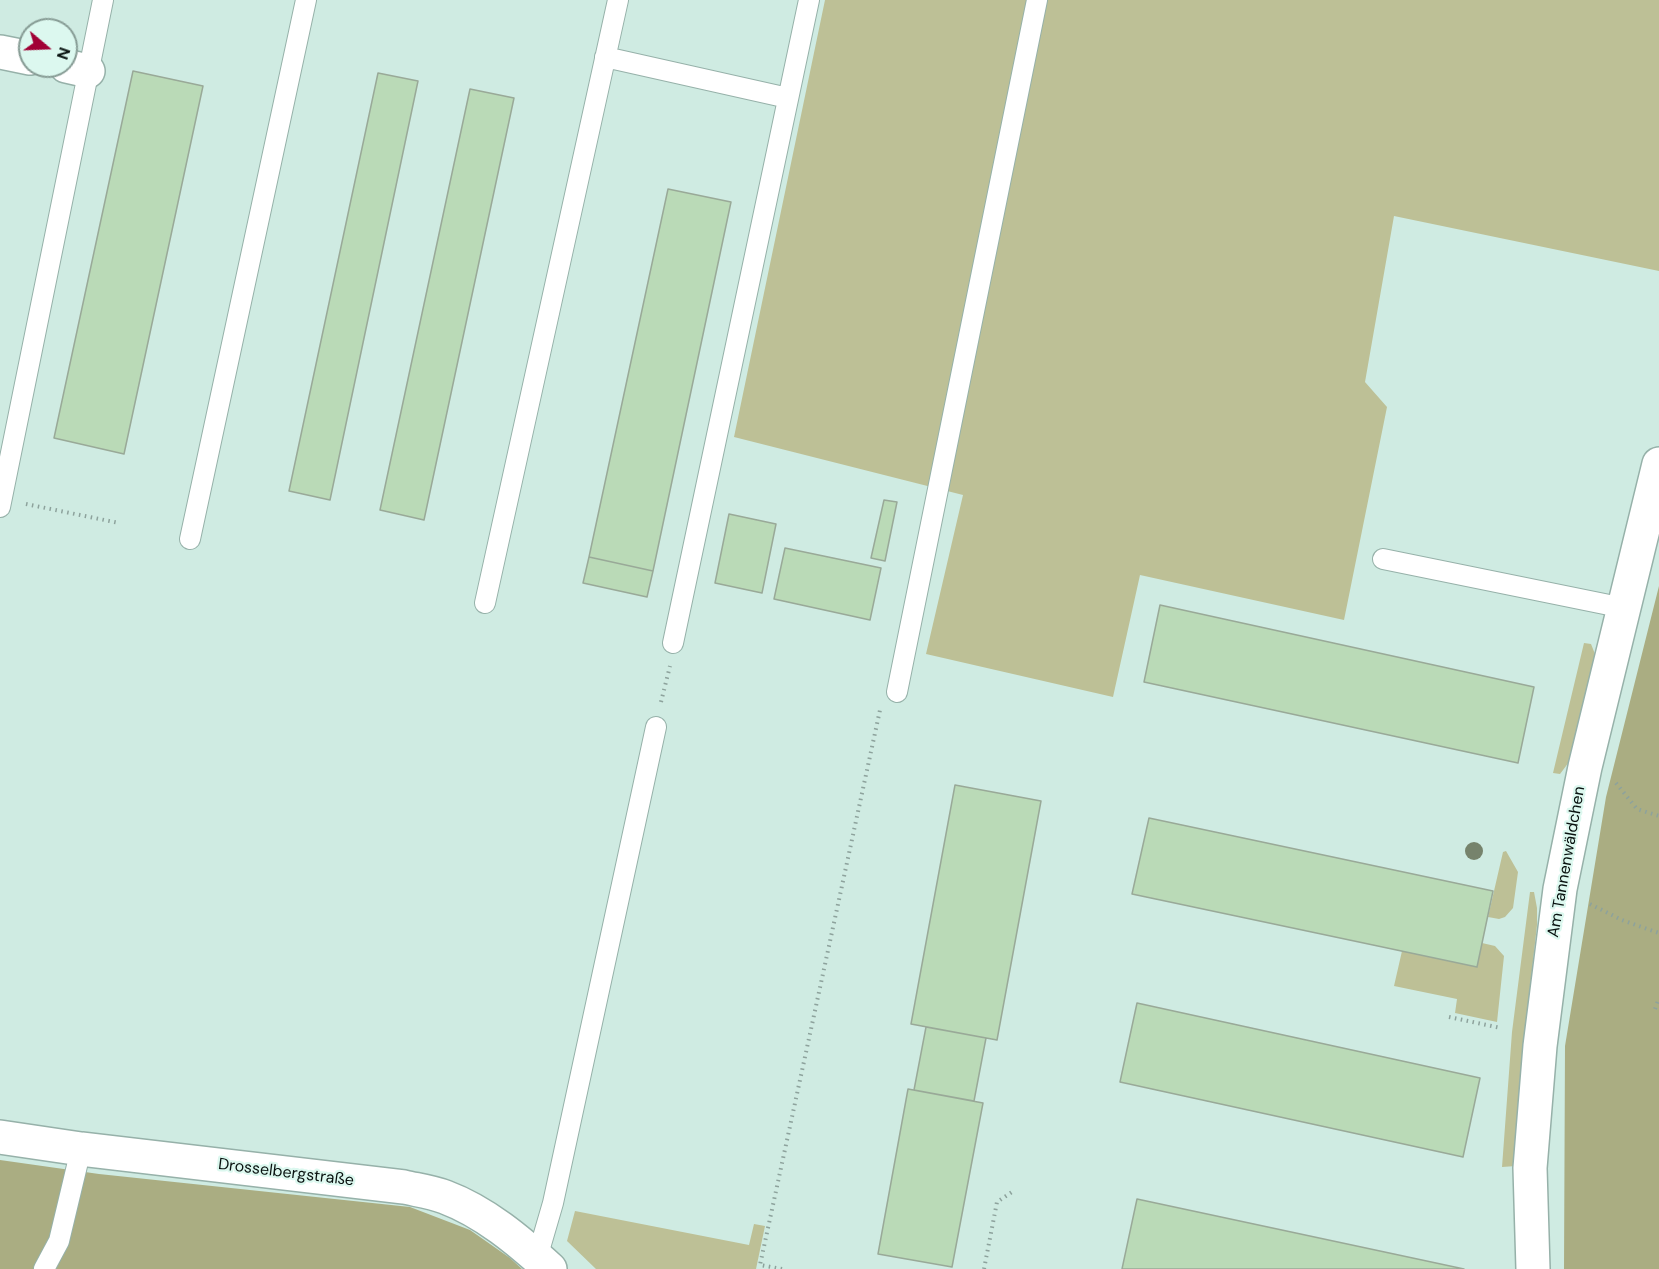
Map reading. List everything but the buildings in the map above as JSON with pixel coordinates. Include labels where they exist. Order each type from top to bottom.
[{"type":"street","points":[[0,52],[18,56]]},
{"type":"street","name":"Am Tannenwäldchen","points":[[1533,1269],[1530,1168],[1540,1046],[1560,889],[1585,767],[1659,464]]},
{"type":"street","name":"Drosselbergstraße","points":[[0,1137],[414,1190],[445,1197],[502,1228],[544,1263]]},
{"type":"lane","points":[[78,65],[103,0]]},
{"type":"lane","points":[[190,539],[306,0]]},
{"type":"lane","points":[[485,603],[618,0]]},
{"type":"lane","points":[[673,643],[809,0]]},
{"type":"lane","points":[[890,696],[1037,0]]},
{"type":"lane","points":[[605,57],[788,98]]},
{"type":"lane","points":[[1,503],[75,78]]},
{"type":"lane","points":[[1383,559],[1624,608]]},
{"type":"lane","points":[[544,1263],[553,1203],[656,727]]},
{"type":"lane","points":[[44,1269],[59,1241],[81,1149]]},
{"type":"path","points":[[1,503],[119,523]]},
{"type":"path","points":[[667,679],[670,664]]},
{"type":"path","points":[[782,1269],[760,1265],[862,785],[890,696]]},
{"type":"path","points":[[1615,782],[1637,809],[1659,816]]},
{"type":"path","points":[[1560,889],[1622,920],[1659,933]]},
{"type":"path","points":[[1655,1009],[1659,998]]},
{"type":"path","points":[[1449,1017],[1502,1028]]},
{"type":"path","points":[[984,1269],[997,1202],[1015,1190]]},
{"type":"green space","points":[[825,0],[1659,0],[1659,271],[1394,216],[1365,382],[1387,407],[1344,620],[1140,575],[1113,697],[926,654],[963,495],[734,437]]},
{"type":"green space","points":[[1659,586],[1659,1269],[1564,1269],[1565,1046],[1606,797]]},
{"type":"green space","points":[[1584,643],[1591,644],[1595,654],[1569,762],[1560,774],[1553,773]]},
{"type":"green space","points":[[1506,851],[1518,872],[1513,908],[1505,917],[1499,919],[1488,917],[1503,852]]},
{"type":"green space","points":[[1530,892],[1534,892],[1537,925],[1524,1042],[1516,1166],[1502,1167],[1512,1032]]},
{"type":"green space","points":[[1482,943],[1495,946],[1504,956],[1497,1022],[1455,1013],[1457,999],[1394,986],[1402,951],[1477,967]]},
{"type":"green space","points":[[0,1160],[99,1174],[410,1207],[470,1230],[522,1269],[0,1269]]},
{"type":"green space","points":[[575,1211],[749,1245],[754,1224],[765,1226],[756,1269],[596,1269],[567,1241]]}]
